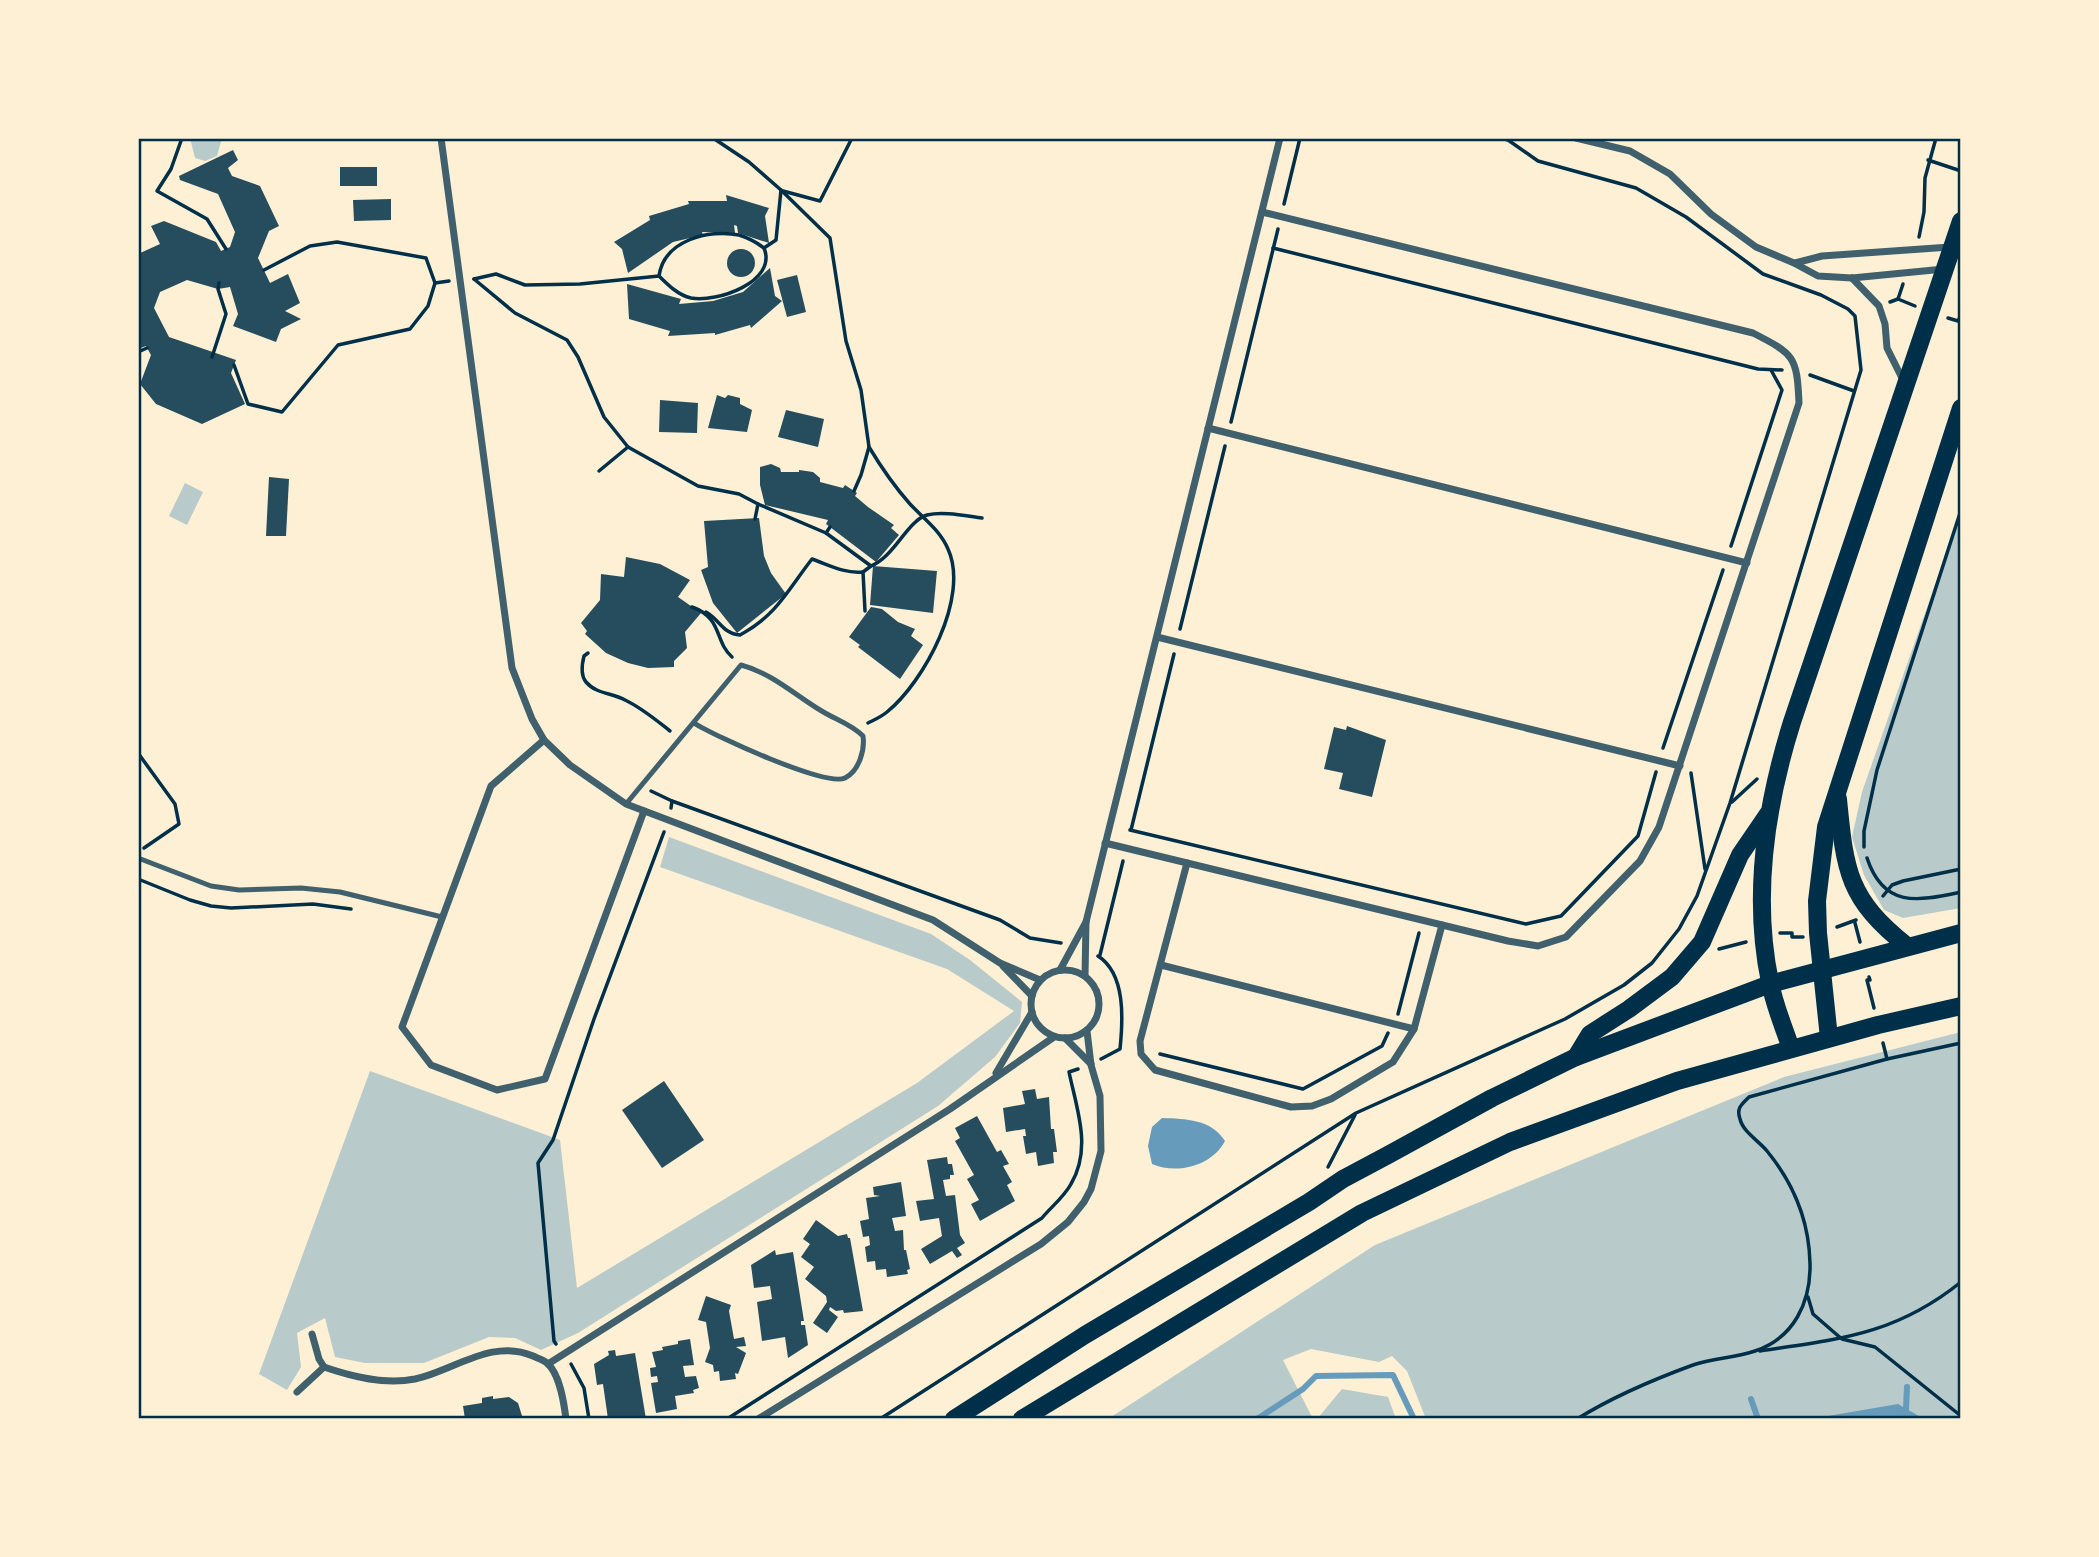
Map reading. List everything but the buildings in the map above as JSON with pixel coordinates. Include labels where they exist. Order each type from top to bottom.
[{"type":"main road","points":[[1791,1049],[1770,984],[1762,937],[1762,880],[1770,811],[1782,756],[1906,386],[1953,269],[1961,221]]},
{"type":"main road","points":[[1829,1038],[1821,972],[1817,901],[1826,827],[1961,408]]},
{"type":"main road","points":[[1837,796],[1843,846],[1849,873],[1857,892],[1881,925],[1907,946]]},
{"type":"main road","points":[[1576,1057],[1590,1034],[1672,978],[1697,948],[1740,855],[1770,811]]},
{"type":"main road","points":[[954,1419],[1085,1335],[1343,1179],[1492,1098],[1576,1057],[1770,984],[1961,933]]},
{"type":"main road","points":[[1022,1419],[1374,1208],[1510,1142],[1677,1081],[1878,1025],[1961,1006]]},
{"type":"street","points":[[441,138],[512,668],[532,719],[544,740],[570,765],[626,804],[933,920],[1000,963],[1040,980]]},
{"type":"street","points":[[1085,976],[1086,922],[1280,138]]},
{"type":"street","points":[[1576,138],[1630,151],[1670,174],[1711,215],[1756,247],[1818,276],[1852,278],[1953,269]]},
{"type":"street","points":[[1105,843],[1508,941],[1538,946],[1566,937],[1640,861],[1659,827],[1800,403],[1798,371],[1785,349],[1753,332],[1262,212]]},
{"type":"street","points":[[1794,263],[1822,256],[1956,246]]},
{"type":"street","points":[[1852,278],[1880,306],[1885,324],[1886,348],[1906,386]]},
{"type":"street","points":[[1208,428],[1747,563]]},
{"type":"street","points":[[1157,637],[1680,766]]},
{"type":"street","points":[[544,740],[491,786],[402,1027],[431,1065],[497,1090],[545,1079],[643,811]]},
{"type":"street","points":[[1187,863],[1140,1041],[1140,1049],[1146,1062],[1155,1070],[1301,1108],[1331,1099],[1393,1062],[1414,1029],[1442,925]]},
{"type":"street","points":[[1060,970],[1086,922]]},
{"type":"street","points":[[1000,963],[1032,996]]},
{"type":"street","points":[[1161,965],[1414,1029]]},
{"type":"street","points":[[1069,969],[1085,976],[1093,983],[1100,1003],[1099,1013],[1087,1031],[1081,1035],[1054,1037],[1036,1023],[1032,1012],[1032,996],[1040,980],[1049,973],[1060,970],[1069,969]]},
{"type":"street","points":[[994,1077],[1032,1012]]},
{"type":"street","points":[[758,1419],[1041,1244],[1068,1223],[1091,1189],[1101,1151],[1100,1096],[1091,1065],[1087,1031]]},
{"type":"street","points":[[548,1364],[950,1109],[1054,1037]]},
{"type":"street","points":[[1065,1038],[1091,1065]]},
{"type":"street","points":[[312,1334],[324,1367],[361,1378],[412,1380],[504,1349],[520,1351],[548,1364],[562,1390],[566,1419]]},
{"type":"street","points":[[297,1392],[324,1367]]},
{"type":"lane","points":[[626,804],[741,665],[755,669],[857,730],[863,736],[864,745],[854,770],[845,778],[835,780],[783,764],[709,733],[694,723]]},
{"type":"lane","points":[[138,858],[211,886],[239,890],[301,888],[340,892],[442,917]]},
{"type":"path","points":[[182,138],[171,169],[157,191],[207,219],[226,248]]},
{"type":"path","points":[[713,138],[749,162],[830,238],[846,341],[861,390],[869,447],[883,471],[930,523],[948,549],[952,561],[954,576],[947,618],[933,655],[886,713],[857,730]]},
{"type":"path","points":[[780,190],[820,201],[852,138]]},
{"type":"path","points":[[1099,957],[1300,138]]},
{"type":"path","points":[[1501,138],[1538,161],[1636,188],[1686,217],[1763,274],[1821,295],[1848,309],[1855,316]]},
{"type":"path","points":[[1921,231],[1924,178],[1936,138]]},
{"type":"path","points":[[1928,160],[1961,171]]},
{"type":"path","points":[[764,248],[776,240],[780,190]]},
{"type":"path","points":[[659,276],[666,256],[681,244],[691,239],[729,234],[752,240],[764,248],[767,263],[764,271],[741,288],[692,298],[673,289],[659,276],[580,284],[525,285],[496,274],[474,279],[515,313],[567,340],[578,357],[604,417],[628,447],[698,486],[739,494],[826,533],[871,566]]},
{"type":"path","points":[[234,365],[248,404],[282,412],[338,345],[411,329],[428,306],[435,283],[426,258],[337,242],[310,246],[264,270]]},
{"type":"path","points":[[1273,248],[1758,369],[1798,371],[1854,391]]},
{"type":"path","points":[[435,283],[451,281]]},
{"type":"path","points":[[212,357],[226,314],[218,289],[219,283]]},
{"type":"path","points":[[1898,299],[1913,306]]},
{"type":"path","points":[[1950,318],[1958,321],[1961,315]]},
{"type":"path","points":[[138,352],[147,348]]},
{"type":"path","points":[[1130,830],[1526,924],[1561,916],[1638,836],[1659,761],[1782,390],[1771,370]]},
{"type":"path","points":[[598,471],[628,447]]},
{"type":"path","points":[[854,491],[869,447]]},
{"type":"path","points":[[755,519],[758,504]]},
{"type":"path","points":[[1961,510],[1877,770],[1864,831],[1867,861],[1877,879],[1888,891],[1901,898],[1915,900],[1961,892]]},
{"type":"path","points":[[692,607],[714,617],[726,631],[740,635],[767,618],[812,559],[840,570],[863,572],[884,561],[911,528],[926,515],[982,518]]},
{"type":"path","points":[[826,533],[830,527]]},
{"type":"path","points":[[863,572],[864,611]]},
{"type":"path","points":[[706,612],[722,636],[727,652],[741,665]]},
{"type":"path","points":[[588,653],[584,656],[582,666],[586,682],[598,691],[623,698],[651,715],[680,739]]},
{"type":"path","points":[[1687,743],[1705,870]]},
{"type":"path","points":[[138,754],[175,804],[179,824],[145,848],[138,848]]},
{"type":"path","points":[[641,787],[672,801],[1000,920],[1030,938],[1072,947]]},
{"type":"path","points":[[589,1419],[584,1388],[565,1353],[554,1341],[538,1163],[553,1140],[594,1018],[669,821],[672,801]]},
{"type":"path","points":[[1888,891],[1892,885],[1903,881],[1961,869]]},
{"type":"path","points":[[138,879],[211,906],[231,908],[313,904],[362,911]]},
{"type":"path","points":[[1120,1044],[1303,1089],[1382,1046],[1399,1012],[1427,901]]},
{"type":"path","points":[[1718,950],[1762,937],[1792,933],[1791,937],[1805,937],[1854,920],[1887,1059]]},
{"type":"path","points":[[727,1419],[1042,1218],[1070,1186],[1079,1166],[1083,1144],[1069,1072],[1091,1065],[1120,1049],[1123,1025],[1118,987],[1110,964],[1086,952]]},
{"type":"path","points":[[1754,1351],[1775,1343],[1803,1309],[1808,1295],[1810,1262],[1807,1233],[1799,1202],[1787,1176],[1741,1123],[1738,1114],[1740,1105],[1749,1097],[1887,1059],[1961,1043]]},
{"type":"path","points":[[880,1419],[1356,1113],[1327,1169]]},
{"type":"path","points":[[1577,1419],[1621,1393],[1700,1363],[1754,1351],[1842,1339],[1894,1324],[1932,1305],[1961,1282]]},
{"type":"path","points":[[1808,1295],[1813,1314],[1822,1324],[1842,1339],[1875,1347],[1961,1416]]},
{"type":"shaded area","points":[[190,138],[222,138],[217,156],[205,161],[195,158]]},
{"type":"shaded area","points":[[185,483],[203,492],[187,525],[169,516]]},
{"type":"shaded area","points":[[1961,511],[1961,908],[1903,918],[1884,910],[1864,875],[1852,837],[1862,792]]},
{"type":"shaded area","points":[[669,837],[931,934],[970,960],[1022,1002],[1020,1023],[995,1057],[938,1106],[578,1333],[541,1350],[515,1338],[489,1337],[424,1363],[365,1363],[335,1357],[325,1318],[297,1333],[301,1367],[287,1390],[259,1374],[370,1071],[560,1140],[577,1288],[917,1083],[1014,1011],[947,969],[660,867]]},
{"type":"shaded area","points":[[1961,1032],[1961,1419],[1426,1419],[1407,1371],[1392,1356],[1379,1362],[1311,1349],[1283,1360],[1313,1419],[1108,1419],[1375,1245],[1784,1077]]},
{"type":"shaded area","points":[[1342,1389],[1388,1397],[1396,1419],[1317,1419]]},
{"type":"water","points":[[1162,1118],[1205,1124],[1213,1128],[1225,1141],[1212,1157],[1193,1166],[1172,1169],[1152,1164],[1148,1146],[1152,1127]]},
{"type":"water","points":[[1898,1404],[1924,1419],[1818,1419],[1822,1417]]},
{"type":"waterway","points":[[1257,1419],[1303,1389],[1316,1376],[1393,1375],[1414,1419]]},
{"type":"waterway","points":[[1906,1409],[1907,1387]]},
{"type":"waterway","points":[[1751,1399],[1758,1419]]}]
